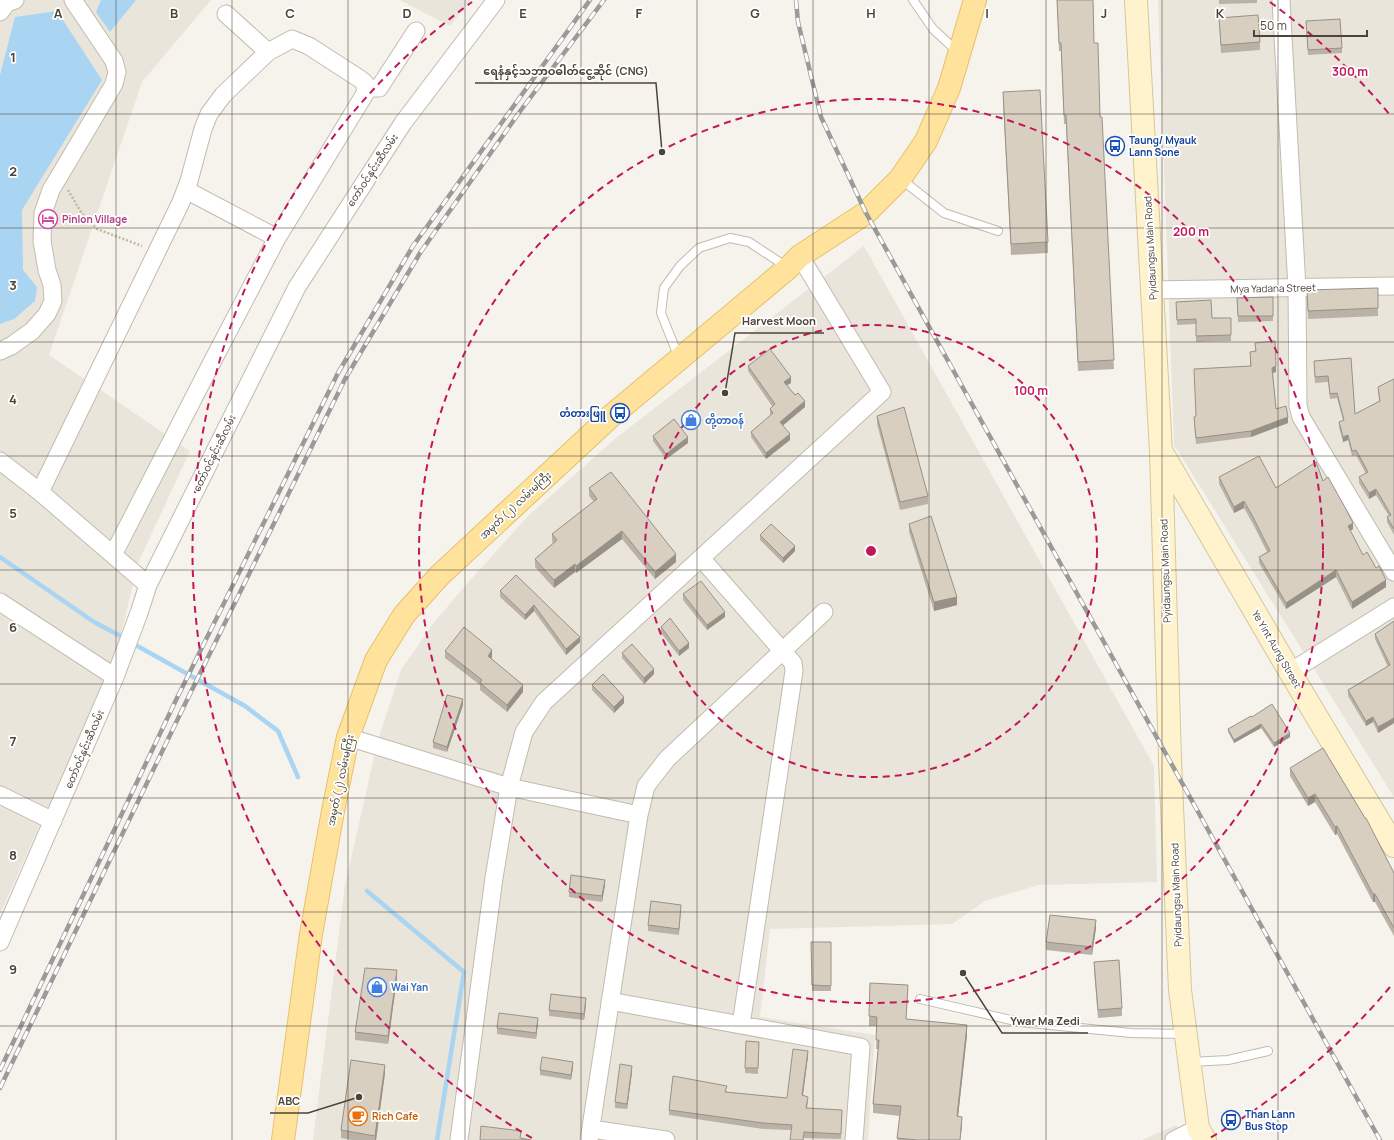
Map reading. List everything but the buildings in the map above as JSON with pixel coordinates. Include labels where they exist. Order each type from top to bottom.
[{"type":"main road","name":"အမှတ် (၂) လမ်းမကြီး","points":[[283,1140],[311,934],[333,811],[348,737],[376,660],[404,615],[440,575],[610,417],[794,262],[866,213],[900,179],[926,141],[949,88],[975,0]]},
{"type":"main road","name":"Pyidaungsu Main Road","points":[[1136,0],[1161,452],[1170,760],[1180,990],[1202,1134]]},
{"type":"main road","name":"Ye Yint Aung Street","points":[[1161,452],[1394,846]]},
{"type":"street","points":[[0,12],[7,3],[15,0]]},
{"type":"street","points":[[0,351],[11,346],[32,331],[47,314],[53,301],[52,285],[47,270],[42,241],[43,213],[51,190],[114,84],[117,72],[114,61],[72,0]]},
{"type":"street","name":"တော်ဝင်နှင်းဆီလမ်း","points":[[0,942],[115,677],[148,585],[297,287],[403,123],[496,0]]},
{"type":"street","points":[[1282,0],[1297,288],[1298,406],[1301,417],[1394,572]]},
{"type":"street","points":[[226,14],[268,52]]},
{"type":"street","points":[[366,88],[379,88],[416,31]]},
{"type":"street","points":[[40,492],[181,202],[186,190],[203,129],[209,114],[223,95],[268,52],[292,39],[310,46],[364,82],[366,92],[277,238],[113,555]]},
{"type":"street","points":[[186,190],[277,238]]},
{"type":"street","points":[[459,1140],[494,878],[509,787],[524,732],[544,702],[882,392],[794,262]]},
{"type":"street","name":"Mya Yadana Street","points":[[1152,290],[1394,286]]},
{"type":"street","points":[[0,461],[40,492],[148,585]]},
{"type":"street","points":[[701,558],[793,663],[794,671],[741,1025]]},
{"type":"street","points":[[0,602],[115,677]]},
{"type":"street","points":[[1290,672],[1394,606]]},
{"type":"street","points":[[666,1140],[590,1134],[639,815],[646,786],[666,759],[824,612]]},
{"type":"street","points":[[348,737],[509,787],[639,815]]},
{"type":"street","points":[[0,795],[53,821]]},
{"type":"street","points":[[610,1001],[861,1047],[854,1140]]},
{"type":"street","points":[[1174,1140],[1202,1134]]},
{"type":"lane","points":[[913,0],[933,29],[959,54]]},
{"type":"lane","points":[[900,179],[944,213],[998,231]]},
{"type":"lane","points":[[679,359],[661,313],[664,288],[680,266],[699,248],[730,238],[749,242],[794,262]]},
{"type":"lane","points":[[920,999],[1020,1022],[1131,1033],[1186,1034]]},
{"type":"lane","points":[[1190,1062],[1228,1060],[1268,1051]]},
{"type":"path","points":[[60,176],[81,212],[97,229],[157,251]]},
{"type":"shaded area","name":"Pinlon Village","points":[[0,0],[211,0],[142,82],[49,355],[190,451],[138,563],[116,655],[0,914]]},
{"type":"shaded area","points":[[400,0],[470,0],[450,26]]},
{"type":"shaded area","points":[[1158,0],[1394,0],[1394,797],[1174,445]]},
{"type":"shaded area","points":[[864,246],[1154,766],[1157,882],[1038,885],[985,901],[952,924],[770,929],[760,1017],[875,1035],[868,1140],[313,1140],[345,885],[378,740],[401,670],[432,625],[528,516],[616,438]]},
{"type":"shaded area","points":[[1176,1125],[1187,1140],[1142,1140]]},
{"type":"water","points":[[101,0],[136,0],[110,32],[96,12]]},
{"type":"water","points":[[57,11],[102,80],[22,210],[23,270],[37,287],[35,301],[14,319],[0,324],[0,75],[15,17]]},
{"type":"waterway","points":[[0,557],[94,622],[126,639]]},
{"type":"waterway","points":[[132,643],[245,706],[278,731],[298,777]]},
{"type":"waterway","points":[[367,891],[464,972],[437,1140]]},
{"type":"railway","points":[[0,1070],[176,700],[338,373],[413,246],[590,0]]},
{"type":"railway","points":[[0,1088],[185,704],[345,379],[420,253],[521,110],[604,0]]},
{"type":"railway","points":[[796,0],[798,22],[821,117],[866,213],[1380,1140]]},
{"type":"place","name":"Taung/ Myauk Lann Sone","points":[[1115,146]]},
{"type":"place","name":"ရေနံနှင့်သဘာဝဓါတ်ငွေ့ဆိုင် (CNG)","points":[[662,152]]},
{"type":"place","name":"Pinlon Village","points":[[48,219]]},
{"type":"place","name":"Harvest Moon","points":[[725,393]]},
{"type":"place","name":"တံတားဖြူ","points":[[620,413]]},
{"type":"place","name":"တို့တာဝန်","points":[[691,420]]},
{"type":"place","name":"Ywar Ma Zedi","points":[[963,973]]},
{"type":"place","name":"Wai Yan","points":[[377,987]]},
{"type":"place","name":"ABC","points":[[359,1097]]},
{"type":"place","name":"Rich Cafe","points":[[358,1116]]},
{"type":"place","name":"Than Lann Bus Stop","points":[[1231,1120]]}]
